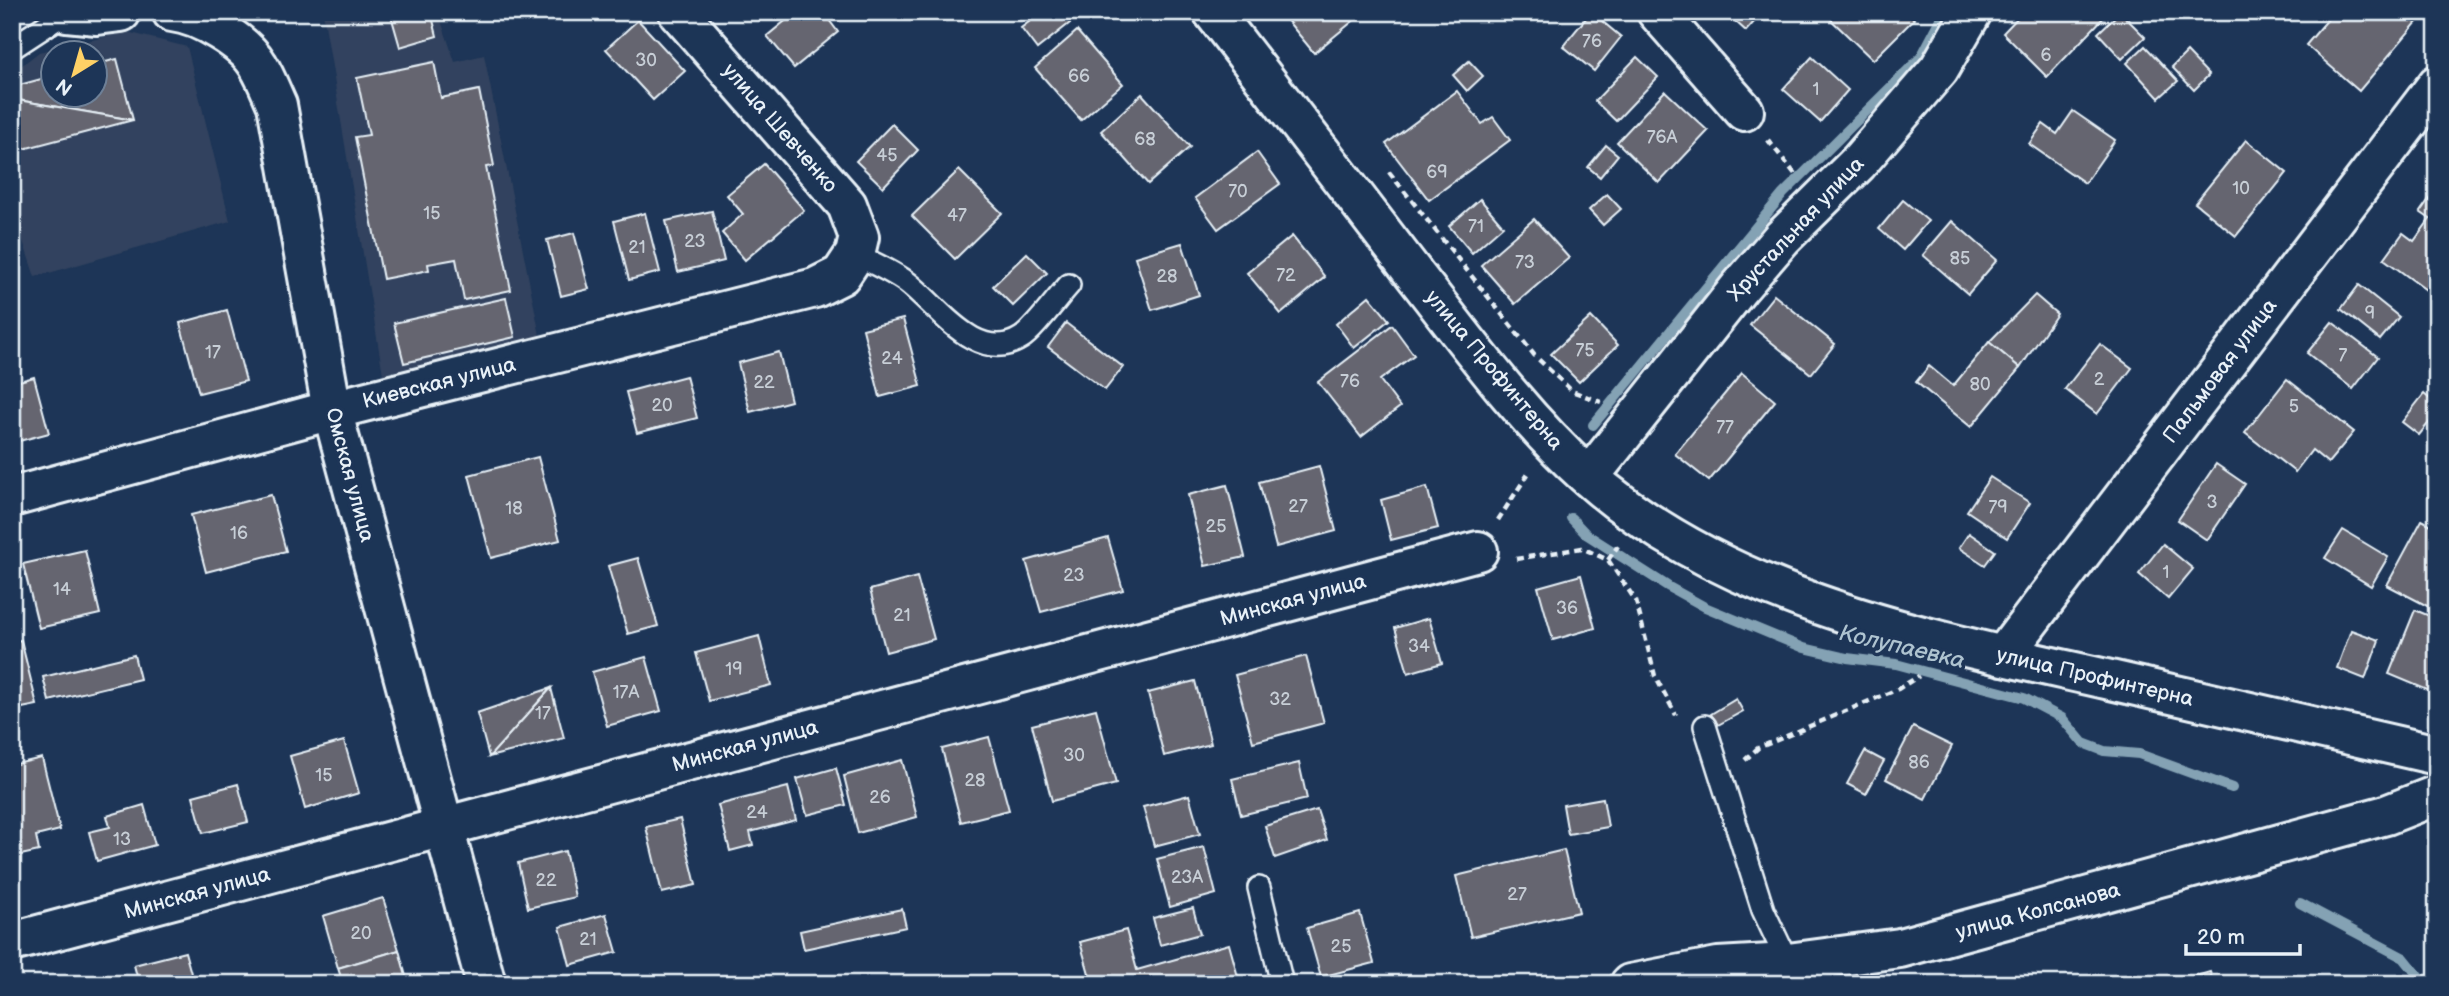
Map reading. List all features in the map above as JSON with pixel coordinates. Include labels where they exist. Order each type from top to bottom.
[{"type":"street","points":[[67,12],[97,15],[121,12]]},
{"type":"street","name":"Омская улица","points":[[172,12],[234,23],[277,105],[332,410],[486,984]]},
{"type":"street","name":"улица Шевченко","points":[[678,12],[847,205],[859,237],[855,254]]},
{"type":"street","name":"улица Профинтерна","points":[[1213,12],[1497,380],[1536,426],[1589,477],[1632,510],[1681,541],[1725,565],[1837,610],[2003,656],[2437,755]]},
{"type":"street","points":[[1657,12],[1744,111]]},
{"type":"street","name":"Хрустальная улица","points":[[1589,477],[1739,288],[1782,238],[1858,163],[1938,69],[1972,12]]},
{"type":"street","name":"Пальмовая улица","points":[[2003,656],[2437,85]]},
{"type":"street","name":"Киевская улица","points":[[12,497],[332,410],[814,288],[841,275],[855,254]]},
{"type":"street","name":"Минская улица","points":[[12,942],[1478,551]]},
{"type":"street","name":"улица Колсанова","points":[[1630,984],[1718,967],[1793,973],[1900,948],[2374,818],[2437,795]]},
{"type":"lane","points":[[12,48],[67,12]]},
{"type":"lane","points":[[855,254],[907,282],[958,330],[982,342],[1002,344],[1022,338],[1069,285]]},
{"type":"lane","points":[[1704,726],[1763,911],[1793,973]]},
{"type":"lane","points":[[1259,888],[1282,984]]},
{"type":"path","points":[[1381,162],[1535,355],[1572,391],[1600,401]]},
{"type":"path","points":[[1535,464],[1478,551],[1496,562],[1582,548],[1608,560],[1636,601],[1655,676],[1683,728],[1704,726]]},
{"type":"path","points":[[1722,783],[1758,748],[1898,688],[1920,674]]},
{"type":"shaded area","points":[[323,12],[438,12],[455,62],[484,55],[540,336],[383,374]]},
{"type":"shaded area","points":[[127,32],[187,47],[230,221],[35,277],[23,241],[12,244],[12,73],[38,53],[38,108],[108,108],[108,38],[101,38]]},
{"type":"building","points":[[390,12],[431,12],[437,36],[400,47]]},
{"type":"building","points":[[796,12],[823,12],[838,32],[794,68],[767,36]]},
{"type":"building","points":[[1042,12],[1084,12],[1037,49],[1021,28]]},
{"type":"building","points":[[1294,12],[1364,12],[1314,53],[1286,19]]},
{"type":"building","points":[[1591,12],[1621,37],[1594,71],[1563,46]]},
{"type":"building","points":[[1725,12],[1763,12],[1746,31]]},
{"type":"building","points":[[1907,12],[1914,19],[1873,60],[1825,14]]},
{"type":"building","points":[[2023,12],[2109,12],[2047,77],[2003,33]]},
{"type":"building","points":[[2120,12],[2145,37],[2122,59],[2098,33]]},
{"type":"building","points":[[2334,12],[2419,12],[2423,15],[2359,91],[2306,45]]},
{"type":"building","points":[[638,20],[685,71],[653,100],[606,49]]},
{"type":"building","points":[[1077,31],[1123,84],[1081,120],[1035,68]]},
{"type":"building","points":[[2145,46],[2178,81],[2159,98],[2127,63]]},
{"type":"building","points":[[2187,52],[2209,75],[2194,90],[2172,67]]},
{"type":"building","points":[[1637,57],[1658,77],[1616,121],[1595,101]]},
{"type":"building","points":[[1812,57],[1848,90],[1820,122],[1783,89]]},
{"type":"building","points":[[117,59],[133,120],[64,108],[108,108],[108,61]]},
{"type":"building","points":[[1469,61],[1483,76],[1467,91],[1453,75]]},
{"type":"building","points":[[434,62],[441,98],[479,90],[494,166],[486,167],[511,290],[464,300],[456,259],[428,264],[429,270],[383,279],[355,137],[369,135],[357,78]]},
{"type":"building","points":[[38,80],[38,104],[12,99],[12,87]]},
{"type":"building","points":[[1457,91],[1482,124],[1493,117],[1510,140],[1429,200],[1386,144]]},
{"type":"building","points":[[1665,91],[1708,131],[1659,183],[1617,142]]},
{"type":"building","points":[[1142,94],[1190,147],[1148,184],[1101,131]]},
{"type":"building","points":[[12,99],[38,104],[38,108],[64,108],[133,120],[12,152]]},
{"type":"building","points":[[2073,111],[2115,140],[2085,183],[2029,144],[2043,124],[2057,134]]},
{"type":"building","points":[[892,124],[918,150],[883,187],[856,161]]},
{"type":"building","points":[[2246,140],[2287,173],[2236,236],[2195,203]]},
{"type":"building","points":[[1606,145],[1618,155],[1600,177],[1588,167]]},
{"type":"building","points":[[1257,152],[1280,184],[1218,229],[1195,198]]},
{"type":"building","points":[[764,164],[804,210],[745,260],[722,233],[743,214],[727,195]]},
{"type":"building","points":[[959,170],[1002,213],[955,259],[912,216]]},
{"type":"building","points":[[2437,188],[2437,298],[2384,259],[2403,233],[2414,241],[2430,219],[2420,212]]},
{"type":"building","points":[[1607,194],[1621,209],[1603,225],[1589,210]]},
{"type":"building","points":[[1480,199],[1503,226],[1472,253],[1449,226]]},
{"type":"building","points":[[1903,200],[1928,221],[1903,250],[1879,229]]},
{"type":"building","points":[[712,211],[724,261],[678,272],[666,221]]},
{"type":"building","points":[[645,213],[660,272],[629,280],[614,221]]},
{"type":"building","points":[[1534,219],[1569,258],[1515,304],[1481,265]]},
{"type":"building","points":[[12,221],[18,240],[12,241]]},
{"type":"building","points":[[1952,221],[1997,260],[1968,294],[1923,255]]},
{"type":"building","points":[[574,233],[589,289],[561,296],[547,240]]},
{"type":"building","points":[[1292,236],[1325,277],[1281,314],[1247,273]]},
{"type":"building","points":[[1182,243],[1199,295],[1152,310],[1135,257]]},
{"type":"building","points":[[1027,253],[1047,273],[1013,306],[993,286]]},
{"type":"building","points":[[2359,285],[2399,317],[2380,340],[2341,309]]},
{"type":"building","points":[[1774,295],[1835,344],[1811,374],[1750,325]]},
{"type":"building","points":[[2035,295],[2057,314],[2020,368],[1989,342]]},
{"type":"building","points":[[1369,296],[1389,320],[1354,348],[1336,324]]},
{"type":"building","points":[[506,298],[515,337],[404,363],[394,323]]},
{"type":"building","points":[[227,310],[246,381],[199,393],[180,323]]},
{"type":"building","points":[[1591,317],[1618,345],[1579,382],[1551,354]]},
{"type":"building","points":[[903,319],[921,386],[880,397],[863,329]]},
{"type":"building","points":[[2332,322],[2378,357],[2353,389],[2307,353]]},
{"type":"building","points":[[1066,323],[1123,367],[1105,390],[1048,347]]},
{"type":"building","points":[[1392,325],[1414,355],[1380,380],[1400,407],[1361,437],[1318,382]]},
{"type":"building","points":[[1989,342],[2020,368],[1971,427],[1916,382],[1929,366],[1953,386]]},
{"type":"building","points":[[2100,344],[2132,368],[2097,414],[2065,389]]},
{"type":"building","points":[[779,352],[791,401],[750,412],[738,363]]},
{"type":"building","points":[[1742,373],[1775,401],[1709,481],[1675,454]]},
{"type":"building","points":[[686,376],[697,418],[637,433],[626,392]]},
{"type":"building","points":[[34,377],[49,433],[12,443],[12,383]]},
{"type":"building","points":[[2287,379],[2354,432],[2328,463],[2312,450],[2295,472],[2245,433]]},
{"type":"building","points":[[2424,394],[2437,405],[2437,413],[2419,435],[2402,422]]},
{"type":"building","points":[[538,457],[560,540],[491,558],[469,475]]},
{"type":"building","points":[[2216,464],[2245,484],[2207,540],[2178,520]]},
{"type":"building","points":[[1319,466],[1336,531],[1276,547],[1259,482]]},
{"type":"building","points":[[1990,477],[2030,503],[2007,538],[1967,511]]},
{"type":"building","points":[[1227,485],[1245,557],[1205,566],[1188,495]]},
{"type":"building","points":[[1427,487],[1438,528],[1391,540],[1381,500]]},
{"type":"building","points":[[271,495],[286,551],[206,572],[191,515]]},
{"type":"building","points":[[2422,520],[2437,528],[2437,611],[2387,585]]},
{"type":"building","points":[[2343,530],[2388,557],[2371,586],[2325,558]]},
{"type":"building","points":[[1969,533],[1995,551],[1985,565],[1959,548]]},
{"type":"building","points":[[1108,538],[1123,590],[1041,612],[1026,561]]},
{"type":"building","points":[[2163,544],[2193,569],[2168,599],[2139,574]]},
{"type":"building","points":[[85,550],[100,614],[39,628],[23,564]]},
{"type":"building","points":[[638,558],[658,626],[628,634],[608,566]]},
{"type":"building","points":[[1581,575],[1595,628],[1553,640],[1538,587]]},
{"type":"building","points":[[917,577],[934,639],[886,652],[870,590]]},
{"type":"building","points":[[2415,610],[2437,619],[2437,694],[2389,674]]},
{"type":"building","points":[[1429,618],[1442,663],[1408,673],[1395,628]]},
{"type":"building","points":[[2351,630],[2379,640],[2365,679],[2337,668]]},
{"type":"building","points":[[759,636],[771,685],[709,701],[696,653]]},
{"type":"building","points":[[21,640],[37,705],[12,710],[12,642]]},
{"type":"building","points":[[134,655],[140,679],[49,701],[43,677]]},
{"type":"building","points":[[1306,656],[1324,723],[1253,742],[1235,675]]},
{"type":"building","points":[[646,657],[661,711],[607,726],[592,672]]},
{"type":"building","points":[[1195,681],[1211,744],[1164,756],[1148,693]]},
{"type":"building","points":[[551,688],[564,738],[489,757]]},
{"type":"building","points":[[551,688],[489,757],[477,713]]},
{"type":"building","points":[[1736,699],[1743,711],[1718,725],[1711,714]]},
{"type":"building","points":[[1096,709],[1116,784],[1052,801],[1032,725]]},
{"type":"building","points":[[1913,727],[1952,746],[1925,799],[1886,779]]},
{"type":"building","points":[[989,737],[1009,810],[961,822],[942,749]]},
{"type":"building","points":[[344,741],[359,793],[305,809],[290,756]]},
{"type":"building","points":[[1865,751],[1884,761],[1866,794],[1847,784]]},
{"type":"building","points":[[42,758],[60,830],[36,836],[39,851],[12,857],[12,765]]},
{"type":"building","points":[[902,760],[917,817],[858,833],[844,776]]},
{"type":"building","points":[[1299,763],[1307,799],[1241,815],[1232,779]]},
{"type":"building","points":[[836,768],[846,805],[807,815],[797,779]]},
{"type":"building","points":[[238,784],[248,822],[203,833],[193,796]]},
{"type":"building","points":[[788,787],[796,820],[750,832],[753,845],[730,851],[718,805]]},
{"type":"building","points":[[1189,795],[1200,834],[1154,846],[1143,807]]},
{"type":"building","points":[[1603,798],[1608,827],[1568,834],[1563,805]]},
{"type":"building","points":[[144,805],[155,845],[97,861],[89,832],[110,827],[107,816]]},
{"type":"building","points":[[1317,810],[1327,840],[1275,858],[1265,826]]},
{"type":"building","points":[[680,819],[696,885],[662,893],[646,827]]},
{"type":"building","points":[[1204,847],[1216,894],[1170,907],[1157,859]]},
{"type":"building","points":[[1564,850],[1579,912],[1471,937],[1456,876]]},
{"type":"building","points":[[565,851],[575,897],[528,908],[518,863]]},
{"type":"building","points":[[383,898],[399,950],[338,968],[323,916]]},
{"type":"building","points":[[1193,908],[1200,934],[1160,945],[1153,918]]},
{"type":"building","points":[[902,909],[906,927],[804,949],[800,931]]},
{"type":"building","points":[[1360,913],[1374,963],[1321,977],[1307,928]]},
{"type":"building","points":[[606,914],[617,952],[570,965],[560,927]]},
{"type":"building","points":[[1126,930],[1137,970],[1229,944],[1240,984],[1092,984],[1080,942]]},
{"type":"building","points":[[399,950],[408,984],[343,984],[338,968]]},
{"type":"building","points":[[185,952],[194,984],[139,984],[134,965]]},
{"type":"building","points":[[2210,972],[2214,984],[2169,984]]},
{"type":"building","points":[[2325,978],[2327,984],[2301,984]]},
{"type":"waterway","name":"Колупаевка","points":[[1593,425],[1783,194],[1921,57],[1941,19],[1941,12]]},
{"type":"waterway","name":"Колупаевка","points":[[1571,518],[1586,534],[1669,587],[1705,607],[1804,648],[1847,658],[1896,664],[2024,698],[2062,718],[2083,743],[2104,751],[2139,754],[2232,788]]},
{"type":"waterway","name":"Колупаевка","points":[[2300,903],[2404,958],[2425,984]]}]
